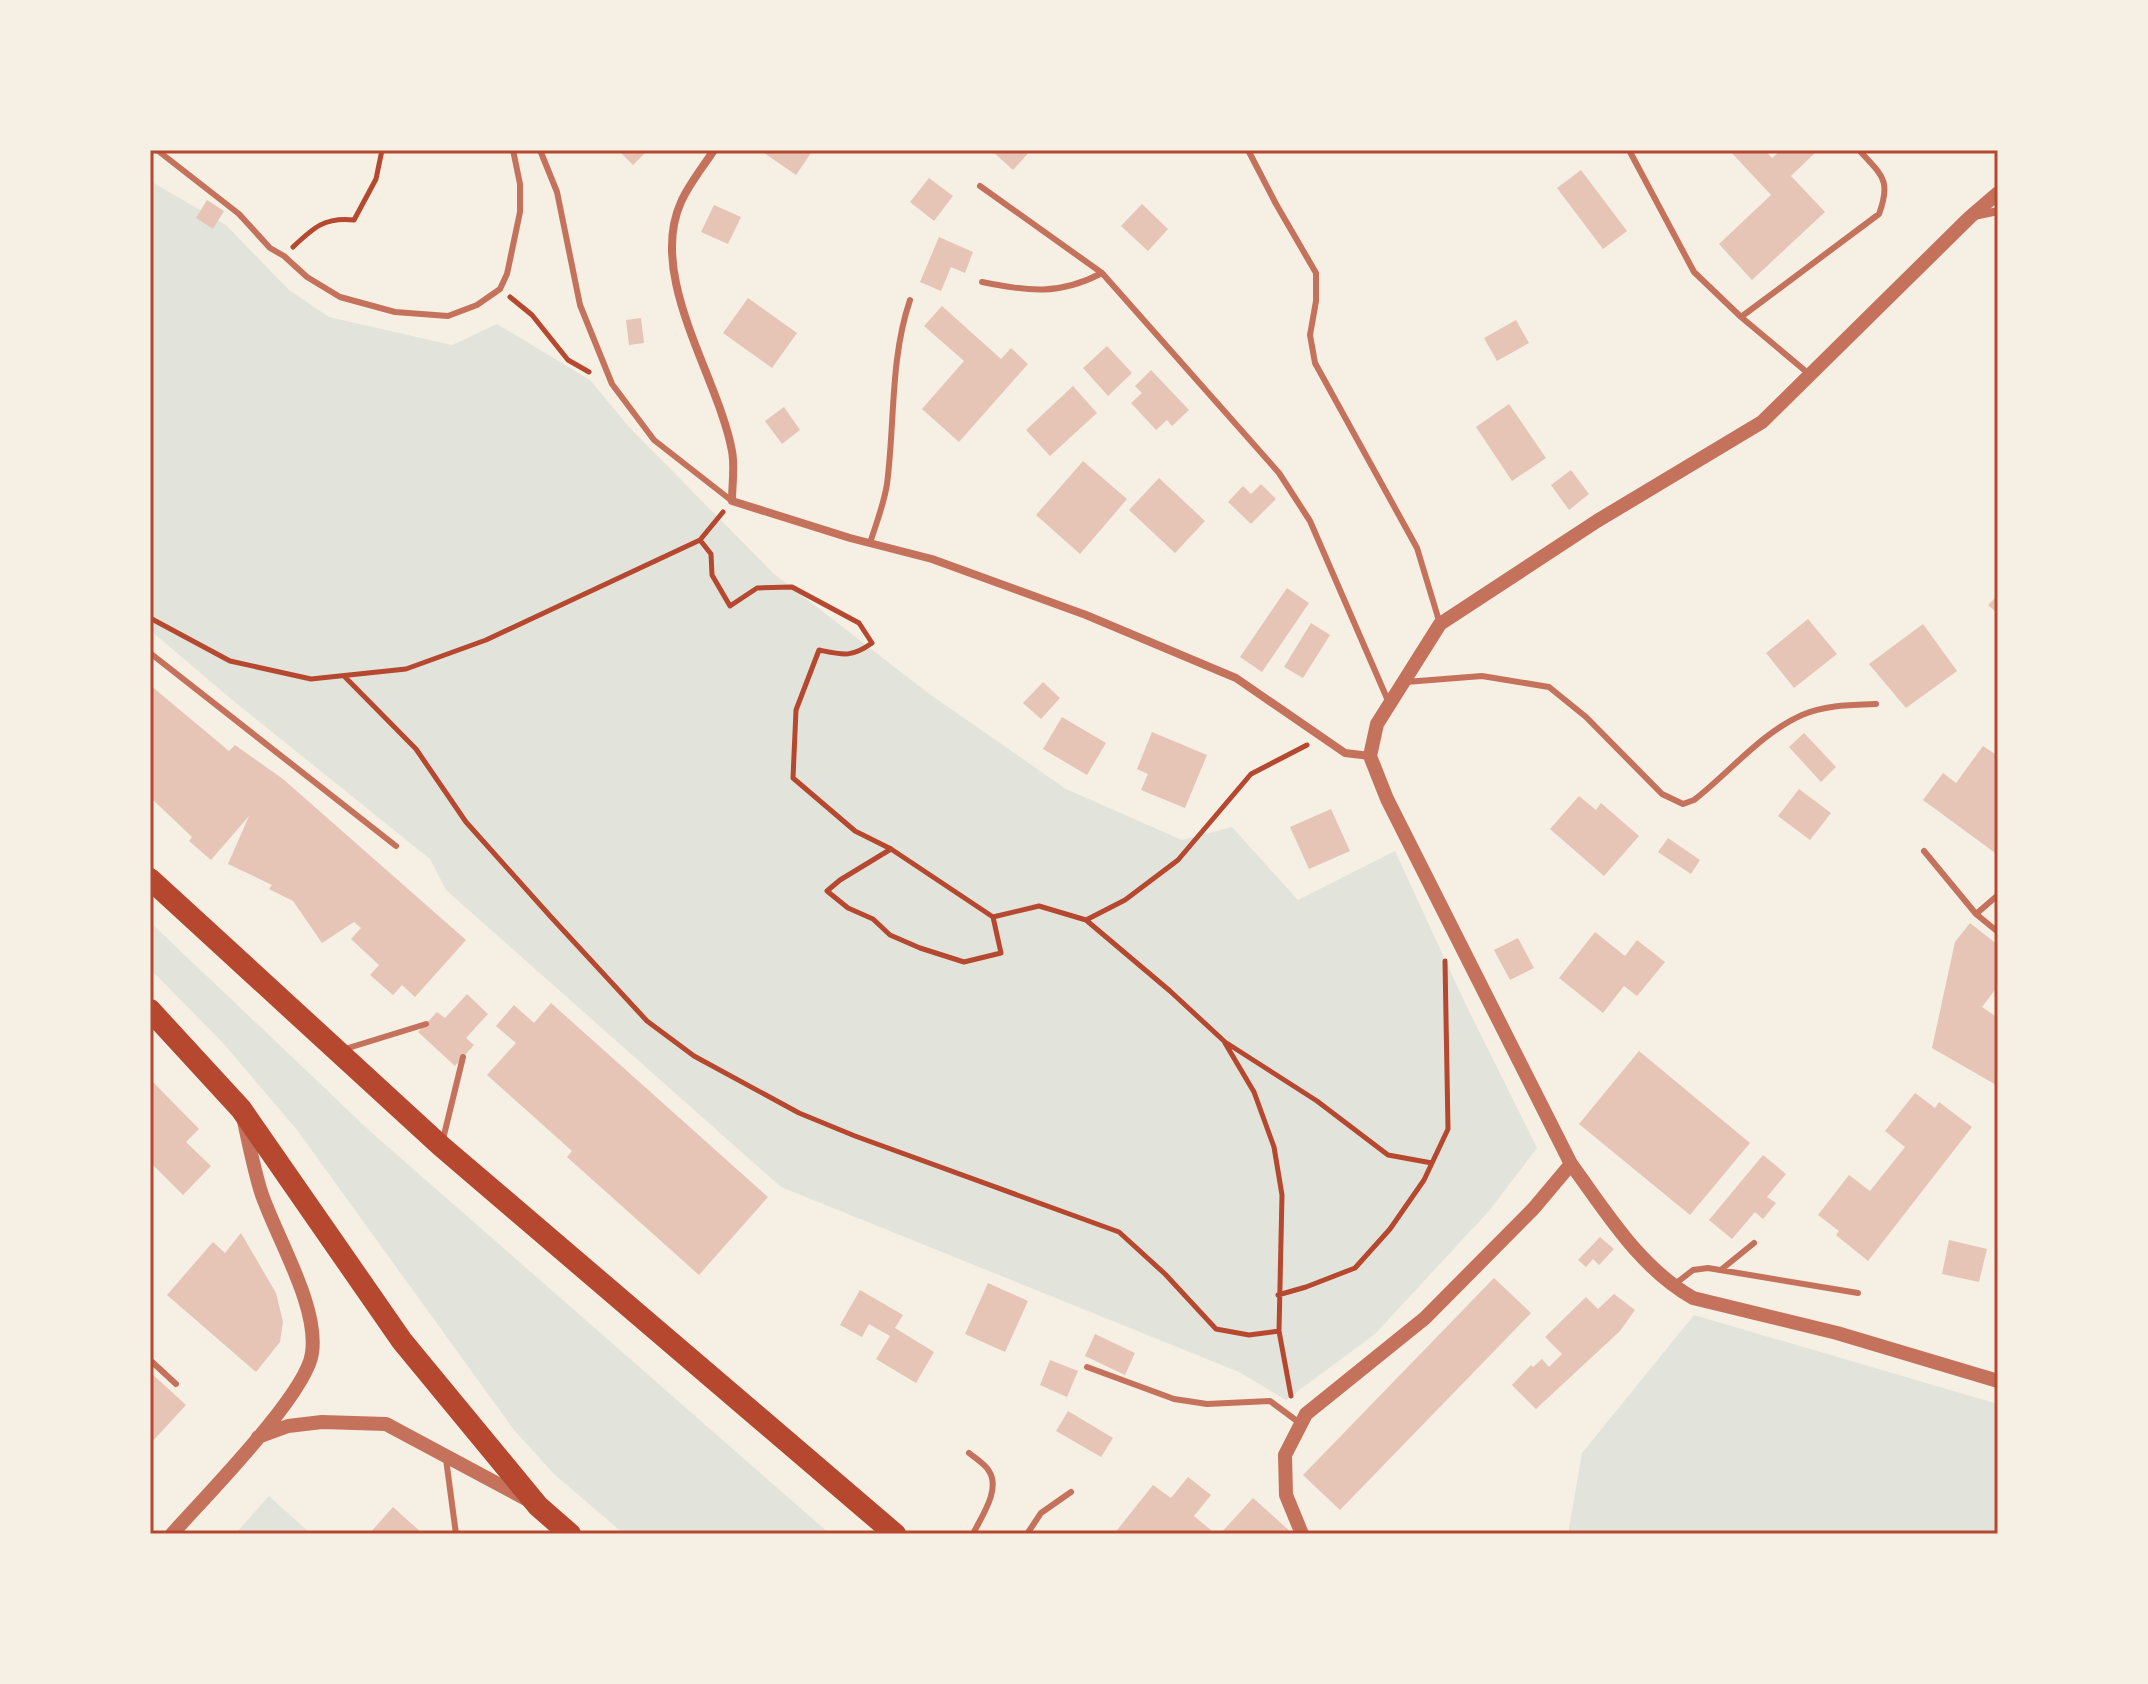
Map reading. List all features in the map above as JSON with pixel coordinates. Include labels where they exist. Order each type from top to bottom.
[{"type":"highway","points":[[150,879],[441,1146],[895,1534]]},
{"type":"highway","points":[[150,1010],[241,1109],[402,1341],[538,1506],[570,1534]]},
{"type":"street","points":[[714,150],[680,204],[670,253],[680,300],[715,392],[733,453],[732,501],[932,559],[1148,640],[1236,678],[1345,753],[1370,756]]},
{"type":"street","points":[[1998,193],[1762,422],[1597,521],[1440,624],[1377,724],[1370,756],[1387,799],[1571,1164],[1638,1253],[1672,1286],[1693,1298],[1837,1333],[1998,1381]]},
{"type":"street","points":[[1970,217],[1998,211]]},
{"type":"street","points":[[172,1534],[258,1437],[304,1378],[312,1353],[311,1325],[293,1268],[261,1192],[241,1109]]},
{"type":"street","points":[[1302,1534],[1286,1495],[1285,1455],[1306,1414],[1425,1318],[1534,1208],[1571,1164]]},
{"type":"street","points":[[258,1437],[288,1426],[322,1422],[386,1424],[538,1506]]},
{"type":"lane","points":[[157,150],[239,214],[270,248],[307,277],[340,297],[395,312],[448,316],[477,305],[500,289],[507,274],[520,212],[520,184],[513,150]]},
{"type":"lane","points":[[540,150],[557,192],[580,305],[612,384],[654,440],[732,501]]},
{"type":"lane","points":[[1248,150],[1316,273],[1316,301],[1310,335],[1315,363],[1417,548],[1440,624]]},
{"type":"lane","points":[[1629,150],[1694,272],[1741,317],[1811,375]]},
{"type":"lane","points":[[1741,317],[1879,214],[1886,195],[1884,178],[1859,150]]},
{"type":"lane","points":[[980,186],[1102,273],[1279,473],[1310,521],[1389,703]]},
{"type":"lane","points":[[982,282],[1028,291],[1057,289],[1085,282],[1102,273]]},
{"type":"lane","points":[[870,543],[887,487],[896,357],[910,300]]},
{"type":"lane","points":[[150,653],[396,846]]},
{"type":"lane","points":[[1403,682],[1482,676],[1549,687],[1586,717],[1662,794],[1683,804],[1694,800],[1769,735],[1802,715],[1835,706],[1876,704]]},
{"type":"lane","points":[[1924,851],[1976,914],[1998,932]]},
{"type":"lane","points":[[1976,914],[1998,895]]},
{"type":"lane","points":[[337,1052],[426,1024]]},
{"type":"lane","points":[[441,1146],[463,1057]]},
{"type":"lane","points":[[1722,1269],[1754,1243]]},
{"type":"lane","points":[[1672,1286],[1693,1270],[1722,1269],[1858,1293]]},
{"type":"lane","points":[[150,1360],[176,1384]]},
{"type":"lane","points":[[1087,1367],[1174,1399],[1207,1404],[1270,1401],[1301,1424]]},
{"type":"lane","points":[[969,1453],[989,1471],[992,1483],[991,1500],[973,1534]]},
{"type":"lane","points":[[445,1456],[456,1534]]},
{"type":"lane","points":[[1027,1534],[1041,1513],[1071,1492]]},
{"type":"path","points":[[284,256],[317,225],[336,218],[354,220],[376,179],[382,150]]},
{"type":"path","points":[[500,289],[532,315],[568,360],[612,384]]},
{"type":"path","points":[[150,618],[230,661],[311,679],[406,669],[486,640],[700,540],[732,501]]},
{"type":"path","points":[[700,540],[711,554],[712,575],[730,606],[757,588],[792,587],[859,623],[872,643],[857,654],[841,655],[819,650],[796,710],[793,778],[855,831],[891,849],[993,917],[1001,953],[964,962],[920,948],[890,935],[873,919],[848,908],[827,891],[891,849]]},
{"type":"path","points":[[344,676],[416,749],[466,822],[551,917],[647,1021],[694,1056],[813,1119],[1119,1232],[1165,1274],[1216,1329],[1249,1335],[1279,1331]]},
{"type":"path","points":[[1086,920],[1125,900],[1178,860],[1251,774],[1321,736]]},
{"type":"path","points":[[993,917],[1039,906],[1086,920],[1225,1042],[1317,1101],[1388,1155],[1432,1163]]},
{"type":"path","points":[[1278,1295],[1355,1268],[1390,1229],[1424,1180],[1448,1129],[1444,953]]},
{"type":"path","points":[[1225,1042],[1254,1092],[1274,1147],[1282,1195],[1279,1331],[1287,1383],[1301,1424]]},
{"type":"shaded area","points":[[150,181],[226,225],[289,290],[329,317],[452,345],[497,324],[590,380],[630,428],[773,573],[928,693],[1066,789],[1182,840],[1232,827],[1298,900],[1395,851],[1537,1148],[1489,1211],[1375,1334],[1286,1400],[1239,1372],[781,1187],[446,890],[430,859],[150,630]]},
{"type":"shaded area","points":[[150,922],[371,1132],[830,1534],[624,1534],[554,1474],[514,1430],[297,1130],[223,1043],[150,969]]},
{"type":"shaded area","points":[[1694,1315],[1998,1404],[1998,1534],[1568,1534],[1582,1453]]},
{"type":"shaded area","points":[[269,1496],[311,1534],[235,1534]]},
{"type":"building","points":[[618,150],[648,150],[633,165]]},
{"type":"building","points":[[760,150],[813,150],[796,175]]},
{"type":"building","points":[[991,150],[1031,150],[1013,170]]},
{"type":"building","points":[[1729,150],[1765,150],[1772,158],[1781,150],[1818,150],[1791,176],[1825,212],[1752,280],[1719,244],[1771,195]]},
{"type":"building","points":[[1581,170],[1627,231],[1603,249],[1557,188]]},
{"type":"building","points":[[929,178],[953,196],[934,221],[910,202]]},
{"type":"building","points":[[207,200],[224,211],[213,229],[196,218]]},
{"type":"building","points":[[1142,204],[1168,229],[1148,251],[1121,226]]},
{"type":"building","points":[[714,205],[741,217],[728,244],[701,232]]},
{"type":"building","points":[[939,237],[973,252],[965,273],[951,267],[941,291],[920,282]]},
{"type":"building","points":[[748,298],[797,333],[772,368],[723,333]]},
{"type":"building","points":[[942,306],[1001,359],[1011,348],[1028,364],[959,442],[922,409],[964,361],[924,326]]},
{"type":"building","points":[[641,318],[644,343],[629,345],[626,320]]},
{"type":"building","points":[[1516,320],[1529,343],[1497,361],[1484,338]]},
{"type":"building","points":[[1107,346],[1132,373],[1108,396],[1083,368]]},
{"type":"building","points":[[1151,370],[1189,410],[1172,426],[1167,420],[1156,430],[1131,403],[1142,393],[1135,386]]},
{"type":"building","points":[[1073,386],[1097,413],[1050,456],[1026,430]]},
{"type":"building","points":[[1509,404],[1546,458],[1512,481],[1476,427]]},
{"type":"building","points":[[784,407],[800,430],[782,444],[765,421]]},
{"type":"building","points":[[1083,461],[1127,499],[1080,554],[1036,515]]},
{"type":"building","points":[[1571,470],[1589,494],[1569,510],[1551,485]]},
{"type":"building","points":[[1159,478],[1205,521],[1175,553],[1129,510]]},
{"type":"building","points":[[1261,484],[1276,499],[1251,524],[1228,502],[1243,486],[1251,494]]},
{"type":"building","points":[[1287,588],[1309,603],[1262,672],[1240,657]]},
{"type":"building","points":[[1998,595],[1998,614],[1988,605]]},
{"type":"building","points":[[1808,619],[1837,654],[1794,688],[1766,653]]},
{"type":"building","points":[[1311,623],[1330,635],[1303,678],[1284,667]]},
{"type":"building","points":[[1923,624],[1957,671],[1906,708],[1869,664]]},
{"type":"building","points":[[1043,682],[1060,698],[1041,719],[1023,703]]},
{"type":"building","points":[[150,685],[229,751],[235,745],[283,779],[466,940],[415,997],[402,985],[393,995],[370,975],[379,965],[351,939],[361,928],[354,922],[322,943],[293,901],[269,889],[272,885],[228,864],[249,816],[211,860],[189,841],[192,837],[150,797]]},
{"type":"building","points":[[1062,717],[1106,743],[1087,775],[1043,749]]},
{"type":"building","points":[[1152,732],[1207,755],[1185,808],[1141,790],[1148,774],[1137,769]]},
{"type":"building","points":[[1804,733],[1836,767],[1821,782],[1789,747]]},
{"type":"building","points":[[1983,746],[1998,756],[1998,855],[1923,800],[1943,773],[1956,783]]},
{"type":"building","points":[[1799,789],[1831,813],[1810,840],[1778,816]]},
{"type":"building","points":[[1579,796],[1596,810],[1601,803],[1639,836],[1604,876],[1550,829]]},
{"type":"building","points":[[1331,809],[1350,851],[1309,869],[1290,827]]},
{"type":"building","points":[[1668,838],[1700,860],[1691,874],[1658,852]]},
{"type":"building","points":[[1970,923],[1998,945],[1998,986],[1982,1007],[1998,1018],[1998,1086],[1932,1048],[1955,942]]},
{"type":"building","points":[[1595,932],[1625,956],[1637,940],[1665,962],[1637,996],[1624,986],[1603,1013],[1559,978]]},
{"type":"building","points":[[1518,938],[1534,968],[1510,980],[1494,950]]},
{"type":"building","points":[[467,994],[488,1014],[466,1038],[474,1045],[455,1066],[418,1032],[437,1012],[445,1018]]},
{"type":"building","points":[[551,1003],[768,1197],[699,1275],[567,1157],[572,1151],[487,1075],[516,1043],[496,1026],[514,1005],[534,1023]]},
{"type":"building","points":[[1639,1051],[1750,1143],[1690,1215],[1579,1124]]},
{"type":"building","points":[[150,1079],[199,1129],[186,1142],[211,1166],[183,1195],[150,1162]]},
{"type":"building","points":[[1915,1093],[1935,1108],[1939,1102],[1972,1127],[1868,1261],[1836,1235],[1839,1231],[1818,1215],[1849,1175],[1870,1191],[1905,1147],[1885,1131]]},
{"type":"building","points":[[1763,1155],[1786,1174],[1767,1197],[1776,1203],[1763,1219],[1755,1212],[1732,1239],[1709,1220]]},
{"type":"building","points":[[241,1233],[276,1293],[283,1322],[280,1342],[256,1372],[167,1295],[213,1242],[225,1253]]},
{"type":"building","points":[[1600,1237],[1614,1249],[1599,1265],[1593,1259],[1586,1267],[1578,1260]]},
{"type":"building","points":[[1949,1240],[1987,1249],[1979,1282],[1942,1274]]},
{"type":"building","points":[[1494,1278],[1531,1313],[1340,1510],[1303,1475]]},
{"type":"building","points":[[988,1283],[1028,1301],[1005,1352],[965,1334]]},
{"type":"building","points":[[860,1290],[903,1315],[895,1328],[934,1352],[916,1383],[876,1359],[890,1336],[869,1324],[862,1337],[840,1325]]},
{"type":"building","points":[[1614,1294],[1635,1310],[1620,1331],[1536,1409],[1512,1385],[1531,1365],[1533,1367],[1542,1359],[1549,1367],[1562,1354],[1545,1337],[1586,1297],[1598,1309]]},
{"type":"building","points":[[1095,1334],[1135,1353],[1125,1375],[1085,1356]]},
{"type":"building","points":[[1050,1360],[1078,1371],[1067,1397],[1040,1385]]},
{"type":"building","points":[[150,1372],[186,1405],[150,1444]]},
{"type":"building","points":[[1068,1411],[1113,1438],[1101,1457],[1056,1431]]},
{"type":"building","points":[[1188,1477],[1211,1495],[1194,1516],[1212,1531],[1210,1534],[1114,1534],[1153,1485],[1171,1498]]},
{"type":"building","points":[[1253,1498],[1293,1534],[1220,1534]]},
{"type":"building","points":[[393,1507],[423,1534],[369,1534]]}]
